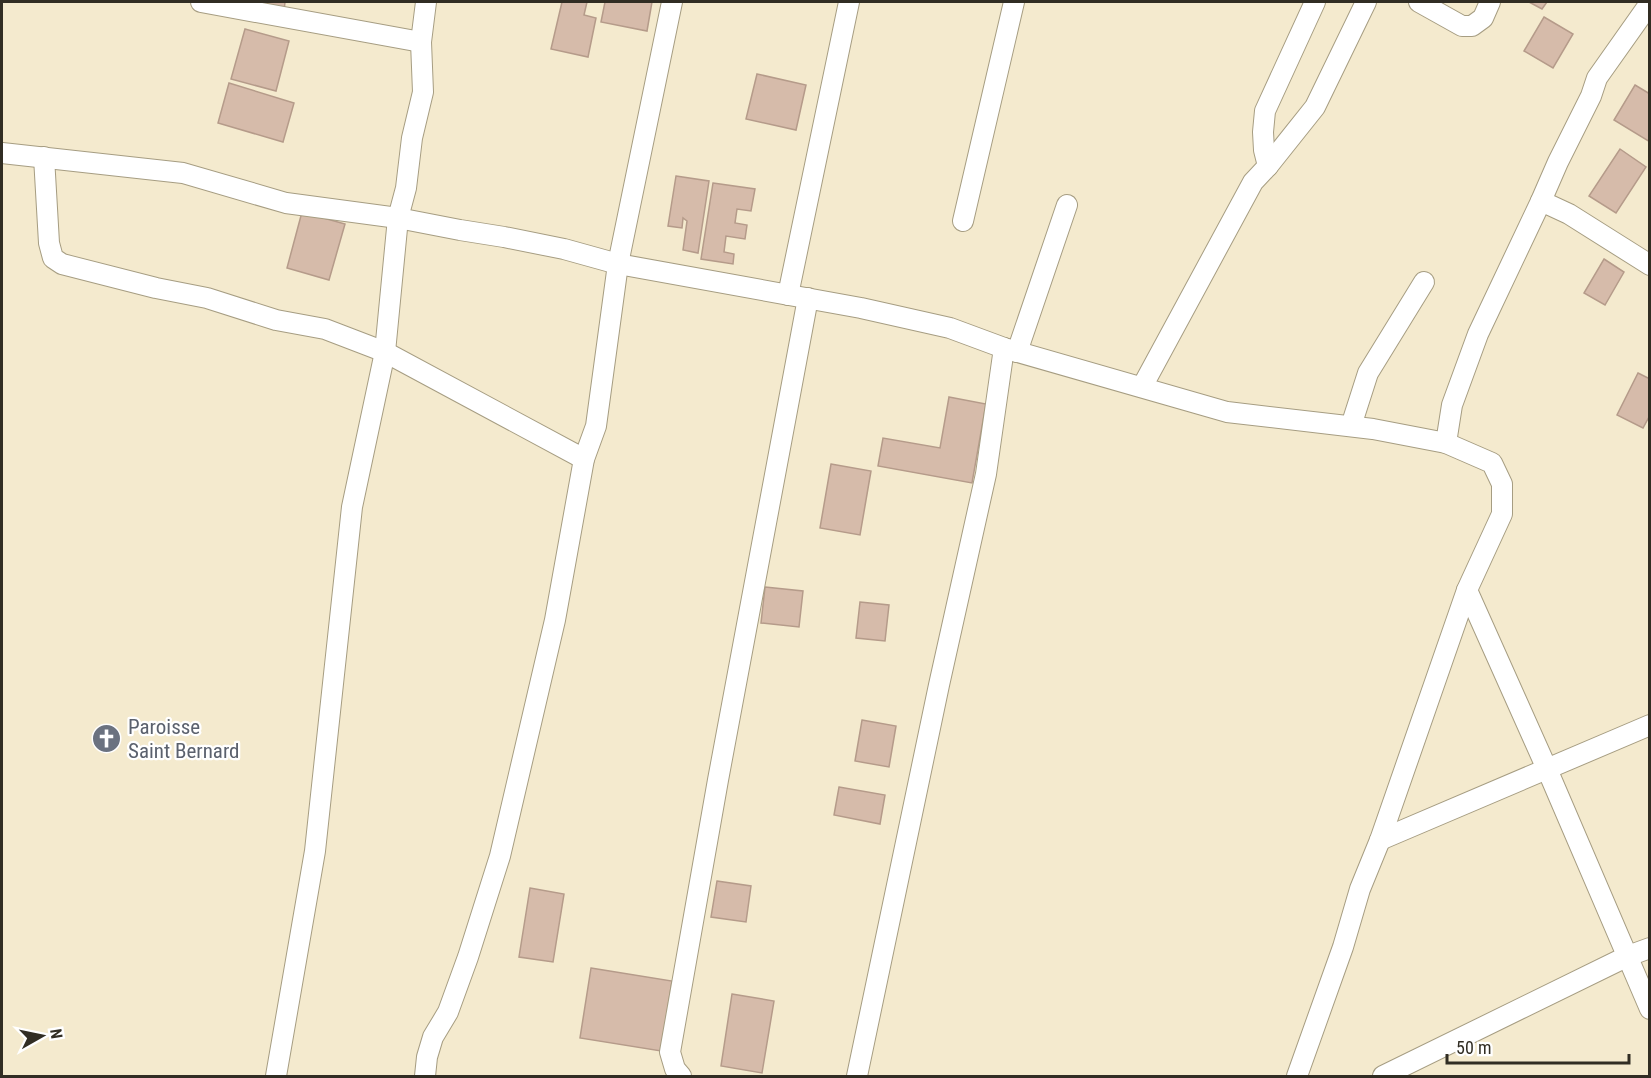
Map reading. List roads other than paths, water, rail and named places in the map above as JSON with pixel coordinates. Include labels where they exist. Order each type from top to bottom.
[{"type":"street","points":[[201,2],[230,4],[421,42]]},
{"type":"street","points":[[276,1077],[315,851],[352,507],[385,352],[398,218],[406,188],[412,138],[423,92],[421,42],[426,2]]},
{"type":"street","points":[[424,1077],[433,1037],[448,1012],[500,856],[555,620],[584,459],[596,426],[618,264],[672,2]]},
{"type":"street","points":[[788,295],[849,2]]},
{"type":"street","points":[[963,221],[1014,2]]},
{"type":"street","points":[[1268,166],[1263,132],[1265,111],[1315,2]]},
{"type":"street","points":[[1142,387],[1253,182],[1315,107],[1366,2]]},
{"type":"street","points":[[1419,2],[1462,26],[1472,26],[1483,18],[1490,2]]},
{"type":"street","points":[[1446,443],[1452,405],[1478,334],[1591,96],[1597,78],[1650,3]]},
{"type":"street","points":[[2,153],[183,173],[286,203],[398,218],[504,237],[564,249],[618,264],[808,298],[950,328],[1011,350],[1227,412],[1373,429],[1446,443],[1492,463],[1502,484],[1502,514],[1467,590],[1380,840],[1360,889],[1343,947],[1297,1077]]},
{"type":"street","points":[[44,157],[50,243],[53,258],[63,264],[156,288],[207,298],[276,320],[325,329],[385,352],[584,459]]},
{"type":"street","points":[[1541,201],[1569,214],[1650,265]]},
{"type":"street","points":[[857,1077],[1011,350],[1067,205]]},
{"type":"street","points":[[1350,426],[1368,373],[1424,282]]},
{"type":"street","points":[[681,1077],[675,1069],[670,1052],[808,298]]},
{"type":"street","points":[[1467,590],[1650,1009]]},
{"type":"street","points":[[1380,840],[1650,725]]},
{"type":"street","points":[[1383,1077],[1628,956],[1650,948]]},
{"type":"place","name":"Paroisse Saint Bernard","points":[[107,739]]}]
